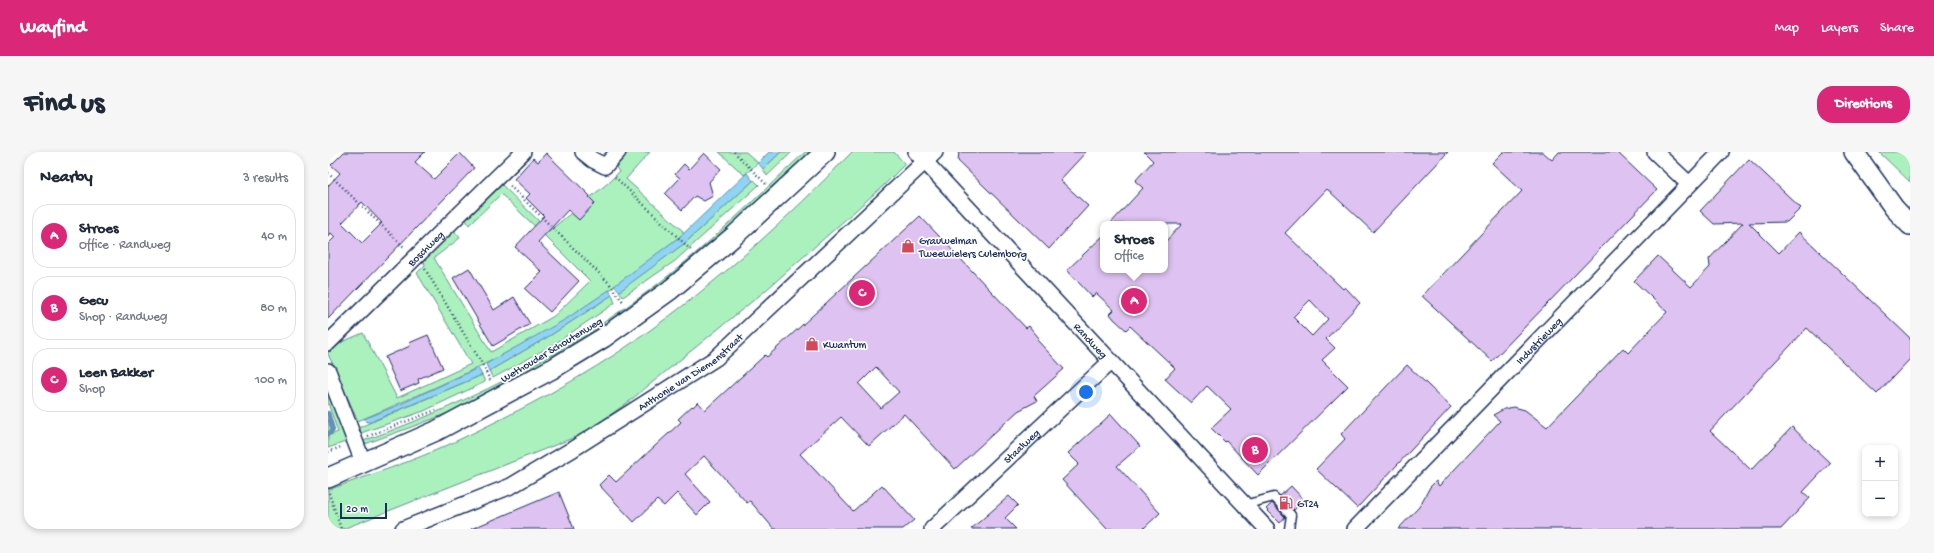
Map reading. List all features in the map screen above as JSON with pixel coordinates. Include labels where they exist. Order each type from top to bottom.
[{"type":"street","name":"Boschweg","points":[[328,344],[523,152]]},
{"type":"street","points":[[594,160],[618,152]]},
{"type":"street","points":[[1655,152],[1689,184]]},
{"type":"street","name":"Industrieweg","points":[[1355,529],[1721,152]]},
{"type":"street","points":[[1854,152],[1894,208],[1910,225]]},
{"type":"street","name":"Wethouder Schoutenweg","points":[[328,464],[359,452],[436,431],[552,369],[603,338],[670,290],[733,237],[818,155]]},
{"type":"street","name":"Randweg","points":[[926,156],[1110,362],[1267,529]]},
{"type":"street","name":"Anthonie van Diemenstraat","points":[[403,529],[511,486],[574,449],[716,358],[926,156]]},
{"type":"street","name":"Staalweg","points":[[932,529],[1110,362]]},
{"type":"street","points":[[328,372],[359,452]]},
{"type":"street","name":"Wethouder Schoutenweg","points":[[328,478],[359,452]]},
{"type":"lane","points":[[1244,505],[1274,497],[1291,515],[1289,529]]},
{"type":"path","points":[[734,152],[767,184]]},
{"type":"path","points":[[594,160],[692,251]]},
{"type":"path","points":[[499,175],[609,283],[624,303]]},
{"type":"path","points":[[761,189],[772,179]]},
{"type":"path","points":[[686,256],[698,246]]},
{"type":"path","points":[[618,307],[630,298]]},
{"type":"path","name":"Wethouder Schoutenweg","points":[[481,362],[492,384],[498,381]]},
{"type":"path","points":[[328,452],[359,452],[439,408]]},
{"type":"path","points":[[328,490],[341,529]]},
{"type":"green space","points":[[629,152],[650,152],[626,179],[683,231],[683,234],[596,300],[540,335],[489,362],[358,421],[328,354],[328,352],[344,341],[363,333],[397,398],[471,364],[417,273],[425,265],[422,255],[453,229],[460,238],[434,258],[491,352],[554,316],[590,281],[501,194],[469,225],[464,217],[498,181],[549,231],[608,183],[619,172],[614,164]]},
{"type":"green space","points":[[719,152],[746,152],[758,163],[744,175]]},
{"type":"green space","points":[[781,152],[792,152],[767,176],[763,169]]},
{"type":"green space","points":[[805,152],[813,152],[721,237],[646,295],[580,341],[533,370],[475,401],[365,444],[363,441],[447,408],[488,389],[567,346],[642,296],[678,268],[726,226]]},
{"type":"green space","points":[[852,152],[894,152],[905,164],[883,186],[765,291],[627,403],[583,434],[343,529],[328,529],[328,490],[437,450],[550,394],[597,366],[642,336],[725,272],[803,201]]},
{"type":"green space","points":[[1879,152],[1910,152],[1910,182]]},
{"type":"green space","points":[[754,180],[759,185],[675,261],[623,297],[619,291],[685,243]]},
{"type":"green space","points":[[612,295],[615,303],[553,345],[493,378],[489,371],[551,335]]},
{"type":"green space","points":[[482,375],[485,382],[424,411],[361,433],[360,427]]},
{"type":"green space","points":[[328,386],[351,440],[328,448],[328,436],[338,432],[328,403]]},
{"type":"green space","points":[[328,420],[333,433],[328,436]]},
{"type":"water","points":[[769,152],[781,152],[763,169],[758,163]]},
{"type":"water","points":[[747,173],[753,181],[685,243],[620,291],[614,286],[683,234]]},
{"type":"water","points":[[609,290],[612,295],[551,335],[489,371],[486,364],[566,319]]},
{"type":"water","points":[[478,368],[482,375],[370,422],[367,422],[364,419],[401,404]]},
{"type":"building","points":[[344,152],[425,152],[415,162],[434,179],[460,153],[474,168],[328,319],[328,244],[335,237],[331,233],[328,237],[328,186],[340,173],[331,165]],"holes":[[[362,202],[382,223],[362,243],[342,223]]]},
{"type":"building","points":[[959,152],[1086,152],[1060,180],[1088,206],[1049,249],[958,161]]},
{"type":"building","points":[[1144,152],[1448,152],[1373,232],[1327,189],[1285,233],[1343,289],[1345,287],[1360,303],[1326,339],[1335,348],[1322,360],[1348,386],[1258,475],[1226,441],[1225,442],[1211,428],[1231,409],[1207,386],[1191,403],[1165,379],[1175,368],[1130,326],[1126,330],[1110,314],[1114,310],[1096,293],[1092,297],[1067,270],[1100,239],[1100,273],[1168,273],[1168,239],[1182,224],[1168,224],[1168,221],[1113,221],[1143,188],[1135,181],[1153,161]],"holes":[[[1310,300],[1328,319],[1312,336],[1293,317]]]},
{"type":"building","points":[[1503,152],[1543,152],[1552,160],[1559,152],[1617,152],[1657,190],[1492,361],[1422,296],[1522,191],[1492,163]]},
{"type":"building","points":[[546,153],[590,196],[589,197],[595,203],[579,220],[568,210],[538,242],[579,281],[550,312],[525,289],[542,272],[515,247],[544,216],[526,198],[530,194],[514,179],[533,158],[538,162]]},
{"type":"building","points":[[704,153],[721,169],[709,182],[713,196],[704,201],[695,196],[682,210],[665,194],[680,178],[675,174],[684,164],[689,169]]},
{"type":"building","points":[[1749,159],[1801,208],[1787,222],[1749,223],[1779,253],[1799,232],[1910,338],[1910,359],[1877,394],[1807,328],[1710,431],[1751,470],[1792,427],[1830,463],[1803,492],[1810,498],[1781,529],[1398,529],[1419,507],[1430,487],[1436,481],[1439,486],[1500,421],[1493,415],[1504,409],[1514,407],[1525,410],[1547,427],[1623,348],[1628,353],[1667,312],[1634,281],[1658,256],[1691,287],[1710,267],[1709,259],[1743,223],[1714,224],[1700,211]]},
{"type":"building","points":[[920,216],[1026,328],[1029,326],[1039,338],[1037,340],[1064,369],[1034,396],[1037,401],[1018,411],[955,469],[904,414],[869,446],[841,417],[800,454],[853,511],[882,485],[914,520],[903,529],[774,529],[750,501],[747,503],[704,456],[685,474],[710,502],[697,515],[677,493],[664,506],[657,500],[634,522],[599,485],[609,475],[616,482],[681,422],[678,419],[692,406],[693,407],[698,402],[705,410],[765,355],[767,357]],"holes":[[[876,367],[899,392],[881,408],[859,384]]]},
{"type":"building","points":[[469,268],[494,310],[514,297],[530,324],[493,346],[453,278]]},
{"type":"building","points":[[428,335],[443,368],[418,379],[419,383],[400,391],[385,357],[410,346],[409,343]]},
{"type":"building","points":[[1407,365],[1451,407],[1357,508],[1316,469],[1345,439],[1341,434]]},
{"type":"building","points":[[1111,414],[1140,446],[1117,466],[1160,513],[1143,529],[1107,529],[1062,480],[1079,464],[1068,453]]},
{"type":"building","points":[[1291,486],[1304,500],[1294,510],[1280,496]]},
{"type":"building","points":[[559,492],[574,529],[471,529]]},
{"type":"building","points":[[1009,496],[1018,505],[1005,518],[1016,529],[971,529]]},
{"type":"building","points":[[1272,503],[1285,517],[1280,523],[1266,509]]},
{"type":"waterway","points":[[328,413],[333,430],[328,434]]},
{"type":"place","name":"Grauwelman Tweewielers Culemborg","points":[[908,246]]},
{"type":"place","name":"Leen Bakker","points":[[862,293]]},
{"type":"place","name":"Stroes","points":[[1134,301]]},
{"type":"place","name":"Kwantum","points":[[812,344]]},
{"type":"place","name":"Gecu","points":[[1255,450]]},
{"type":"place","name":"GT24","points":[[1286,503]]}]
